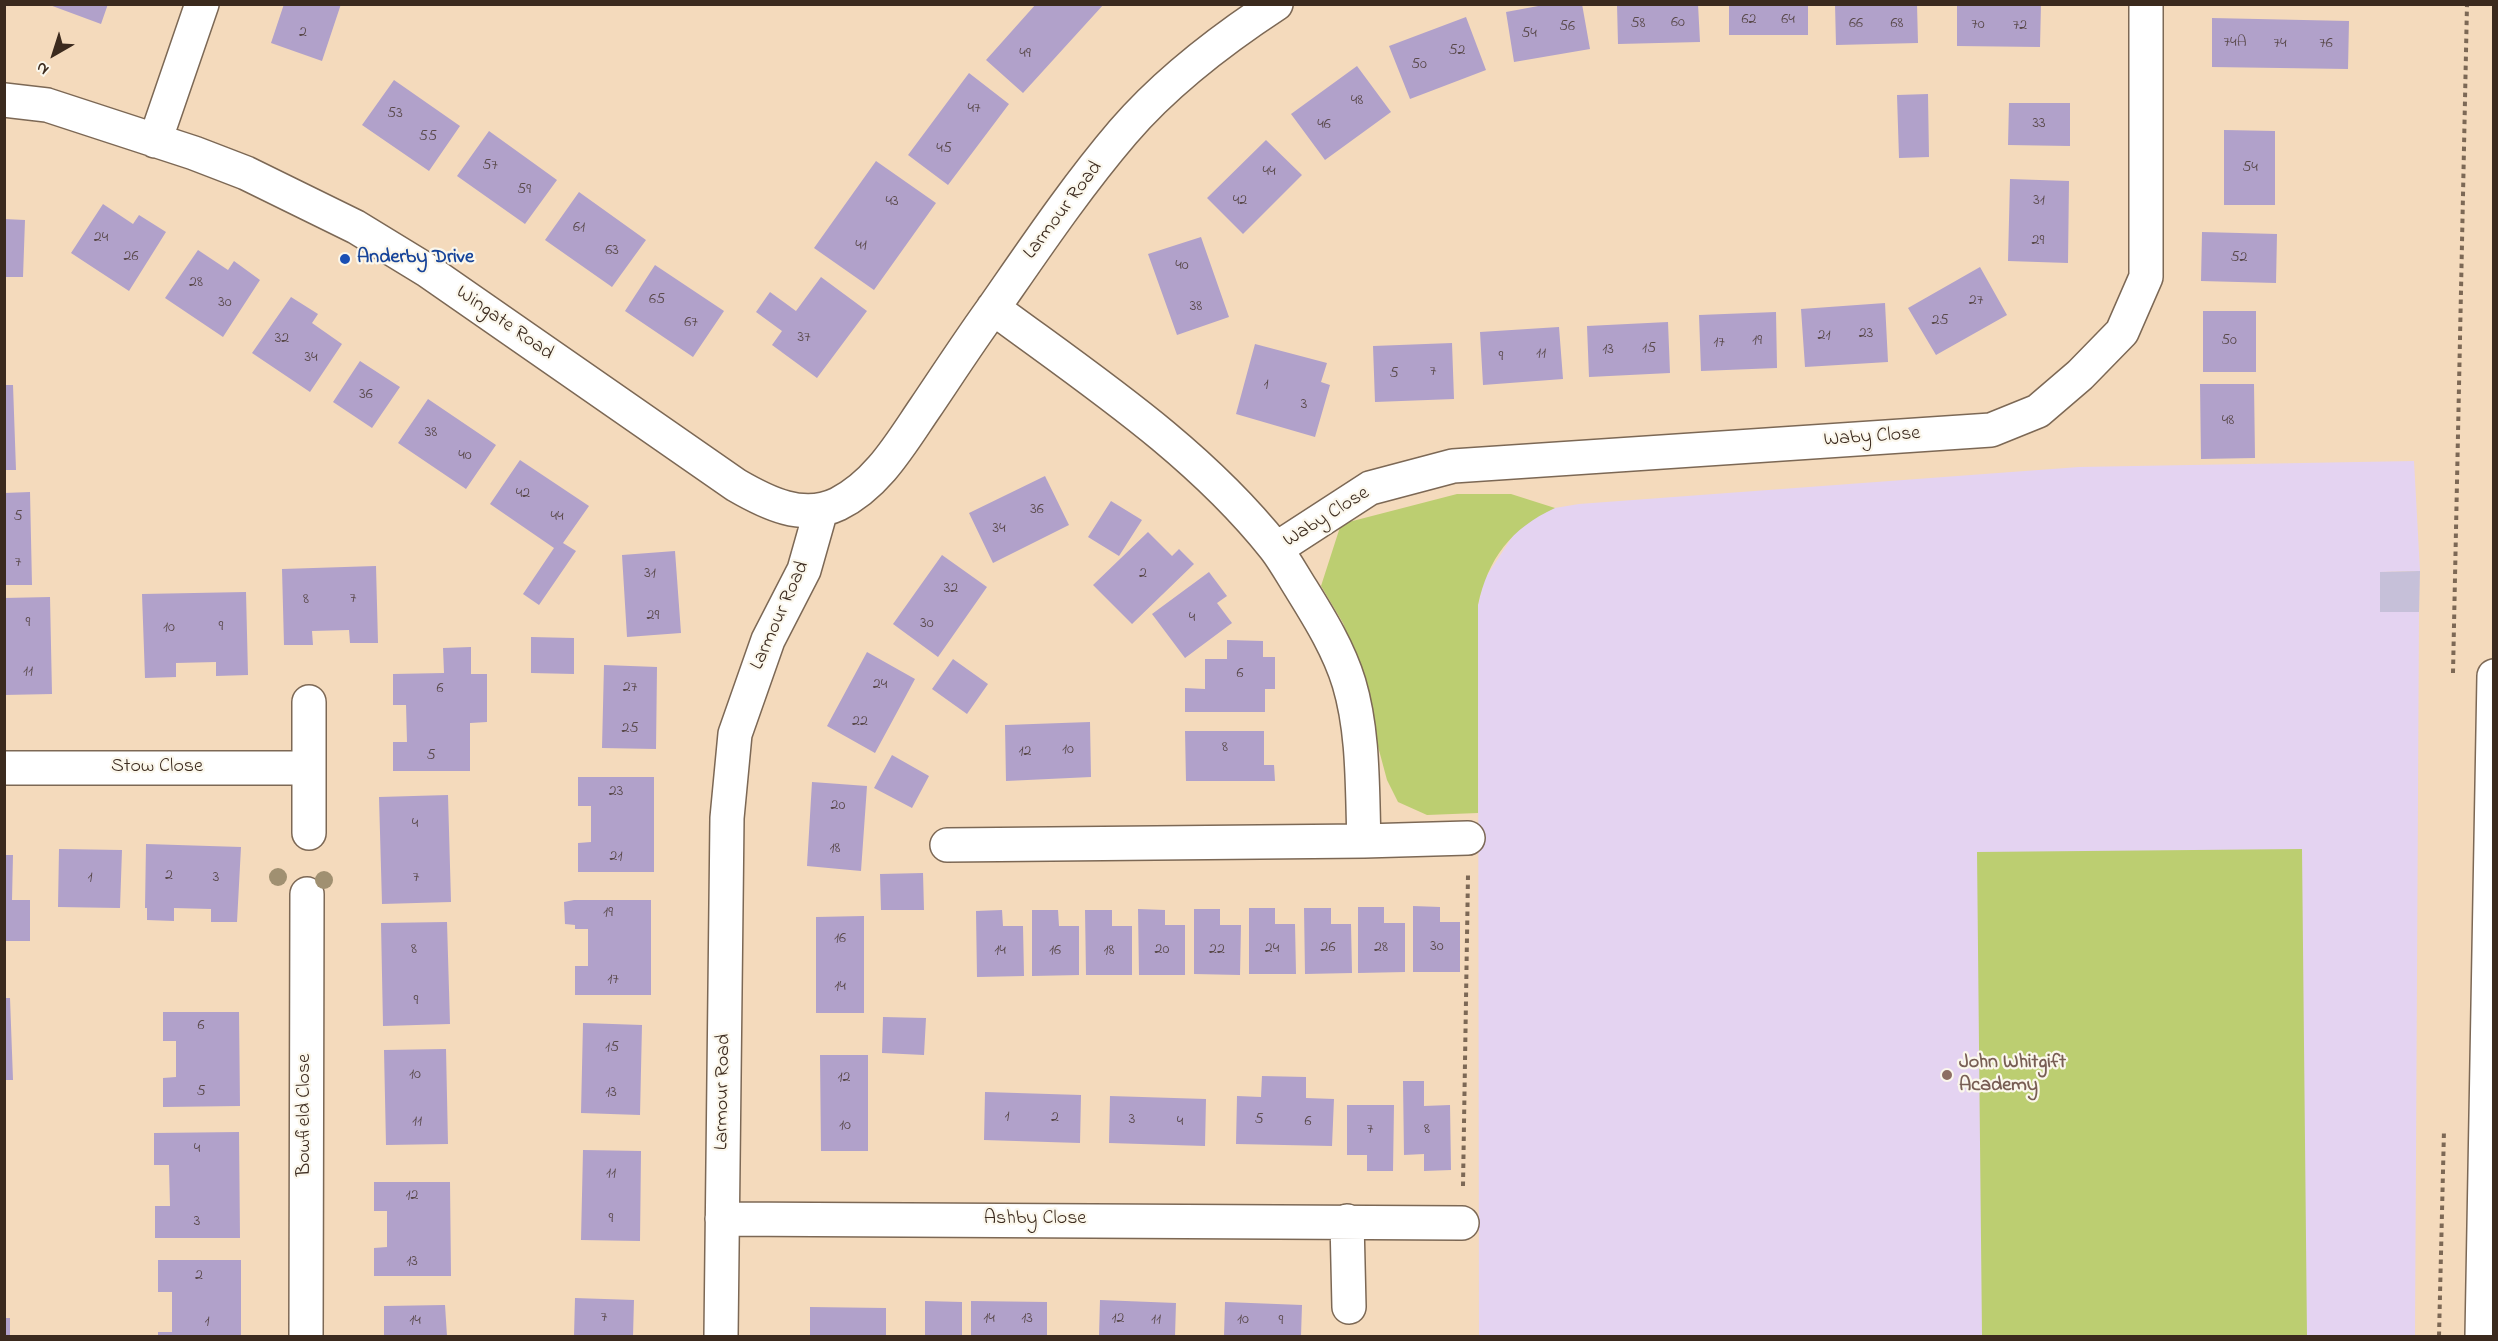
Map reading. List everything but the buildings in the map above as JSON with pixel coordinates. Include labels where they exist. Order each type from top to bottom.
[{"type":"street","points":[[155,141],[202,4]]},
{"type":"street","name":"Larmour Road","points":[[721,1336],[727,819],[735,734],[768,640],[804,570],[821,510],[837,505],[870,482],[890,459],[993,308],[1124,131],[1200,60],[1236,30],[1276,4]]},
{"type":"street","name":"Waby Close","points":[[1276,549],[1370,488],[1452,466],[1991,430],[2038,411],[2080,375],[2122,332],[2146,277],[2146,4]]},
{"type":"street","name":"Wingate Road","points":[[4,100],[47,105],[246,173],[356,227],[428,271],[736,485],[767,502],[794,511],[821,510]]},
{"type":"street","name":"Waby Close","points":[[993,308],[1143,420],[1206,473],[1276,549],[1317,616],[1349,683],[1360,744],[1364,840]]},
{"type":"street","points":[[2482,1336],[2493,676]]},
{"type":"street","points":[[309,702],[309,832]]},
{"type":"street","name":"Stow Close","points":[[4,768],[309,768]]},
{"type":"street","points":[[947,845],[1468,838]]},
{"type":"street","name":"Bowfield Close","points":[[306,1336],[307,894]]},
{"type":"street","name":"Ashby Close","points":[[722,1219],[1462,1223]]},
{"type":"street","points":[[1347,1221],[1349,1307]]},
{"type":"path","points":[[1462,1223],[1468,838]]},
{"type":"shaded area","name":"John Whitgift Academy","points":[[2414,461],[2420,571],[2380,572],[2380,612],[2419,612],[2415,1336],[1479,1336],[1478,605],[1484,580],[1516,531],[1533,518],[1555,508],[1579,504],[2079,467]]},
{"type":"shaded area","points":[[2420,571],[2419,612],[2380,612],[2380,572]]},
{"type":"green space","points":[[1457,494],[1511,494],[1555,508],[1539,516],[1514,535],[1495,559],[1482,588],[1478,605],[1478,813],[1427,815],[1398,802],[1387,780],[1376,739],[1369,691],[1343,623],[1321,586],[1341,524]]},
{"type":"green space","points":[[2302,849],[2307,1336],[1982,1336],[1977,852]]},
{"type":"place","name":"Anderby Drive","points":[[345,259]]},
{"type":"place","name":"John Whitgift Academy","points":[[1947,1075]]}]
